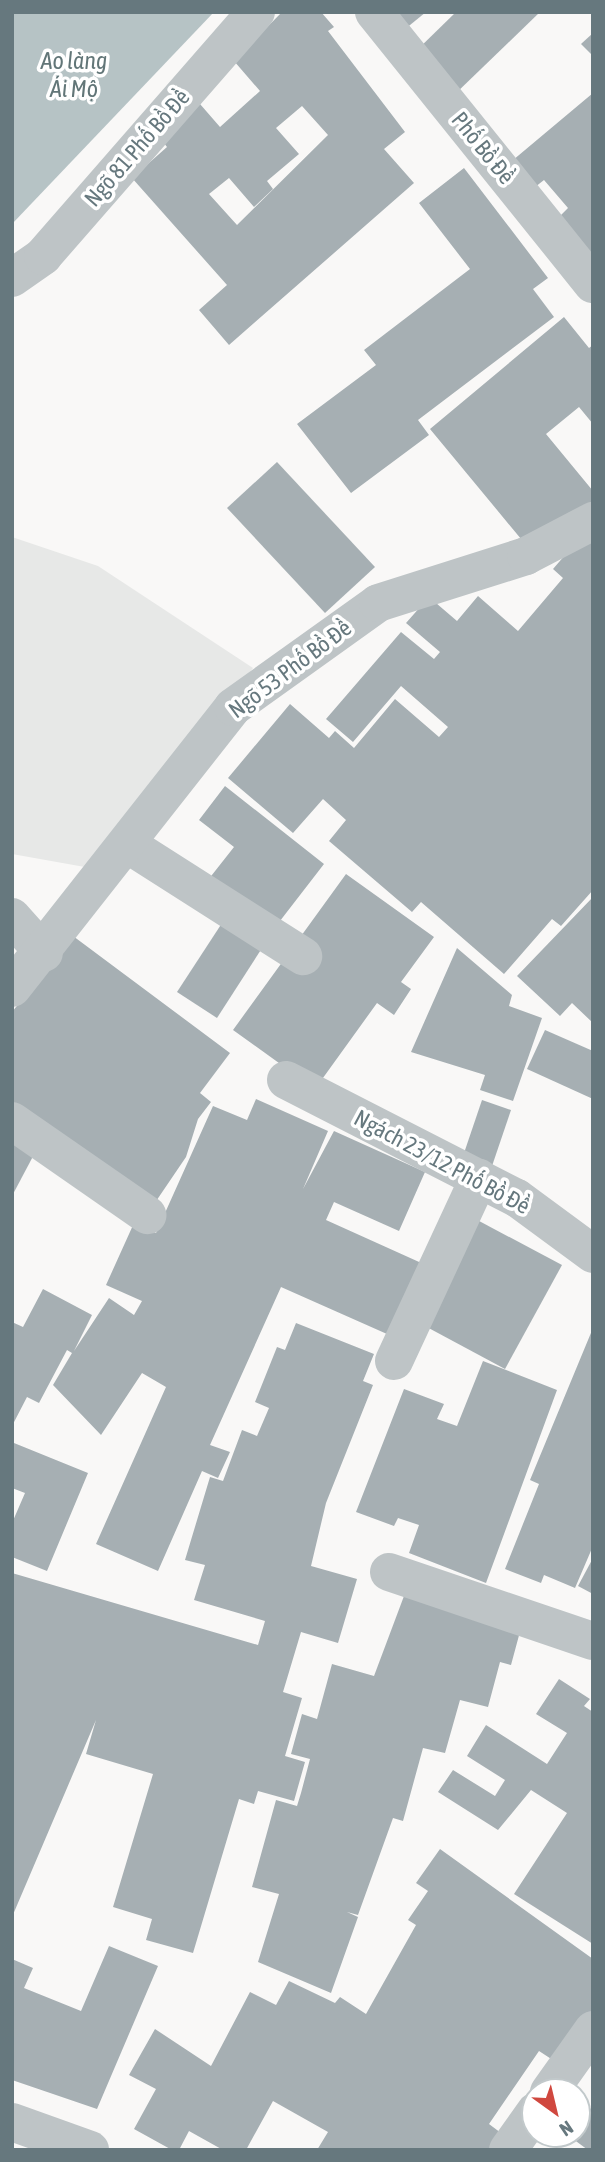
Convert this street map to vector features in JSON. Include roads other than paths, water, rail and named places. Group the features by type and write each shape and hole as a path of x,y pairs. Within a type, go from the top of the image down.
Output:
{"street":[{"name":"Ngõ 81 Phố Bồ Đề","path":"12,278 43,256 256,12"},
{"name":"Phố Bồ Đề","path":"374,12 593,284"},
{"name":"Ngõ 53 Phố Bồ Đề","path":"12,988 44,953 233,707 378,603 526,556 593,521"},
{"path":"127,844 303,956"},
{"path":"12,917 44,953"},
{"name":"Ngách 23/12 Phố Bồ Đề","path":"286,1080 517,1198 593,1254"},
{"path":"12,1121 148,1215"},
{"path":"394,1361 479,1178"},
{"path":"390,1572 593,1641"},
{"path":"559,2078 593,2030"},
{"path":"12,2122 90,2150"},
{"path":"508,2150 521,2132"}],"water":[{"name":"Ao làng Ái Mộ","path":"12,12 214,12 12,224"}]}
